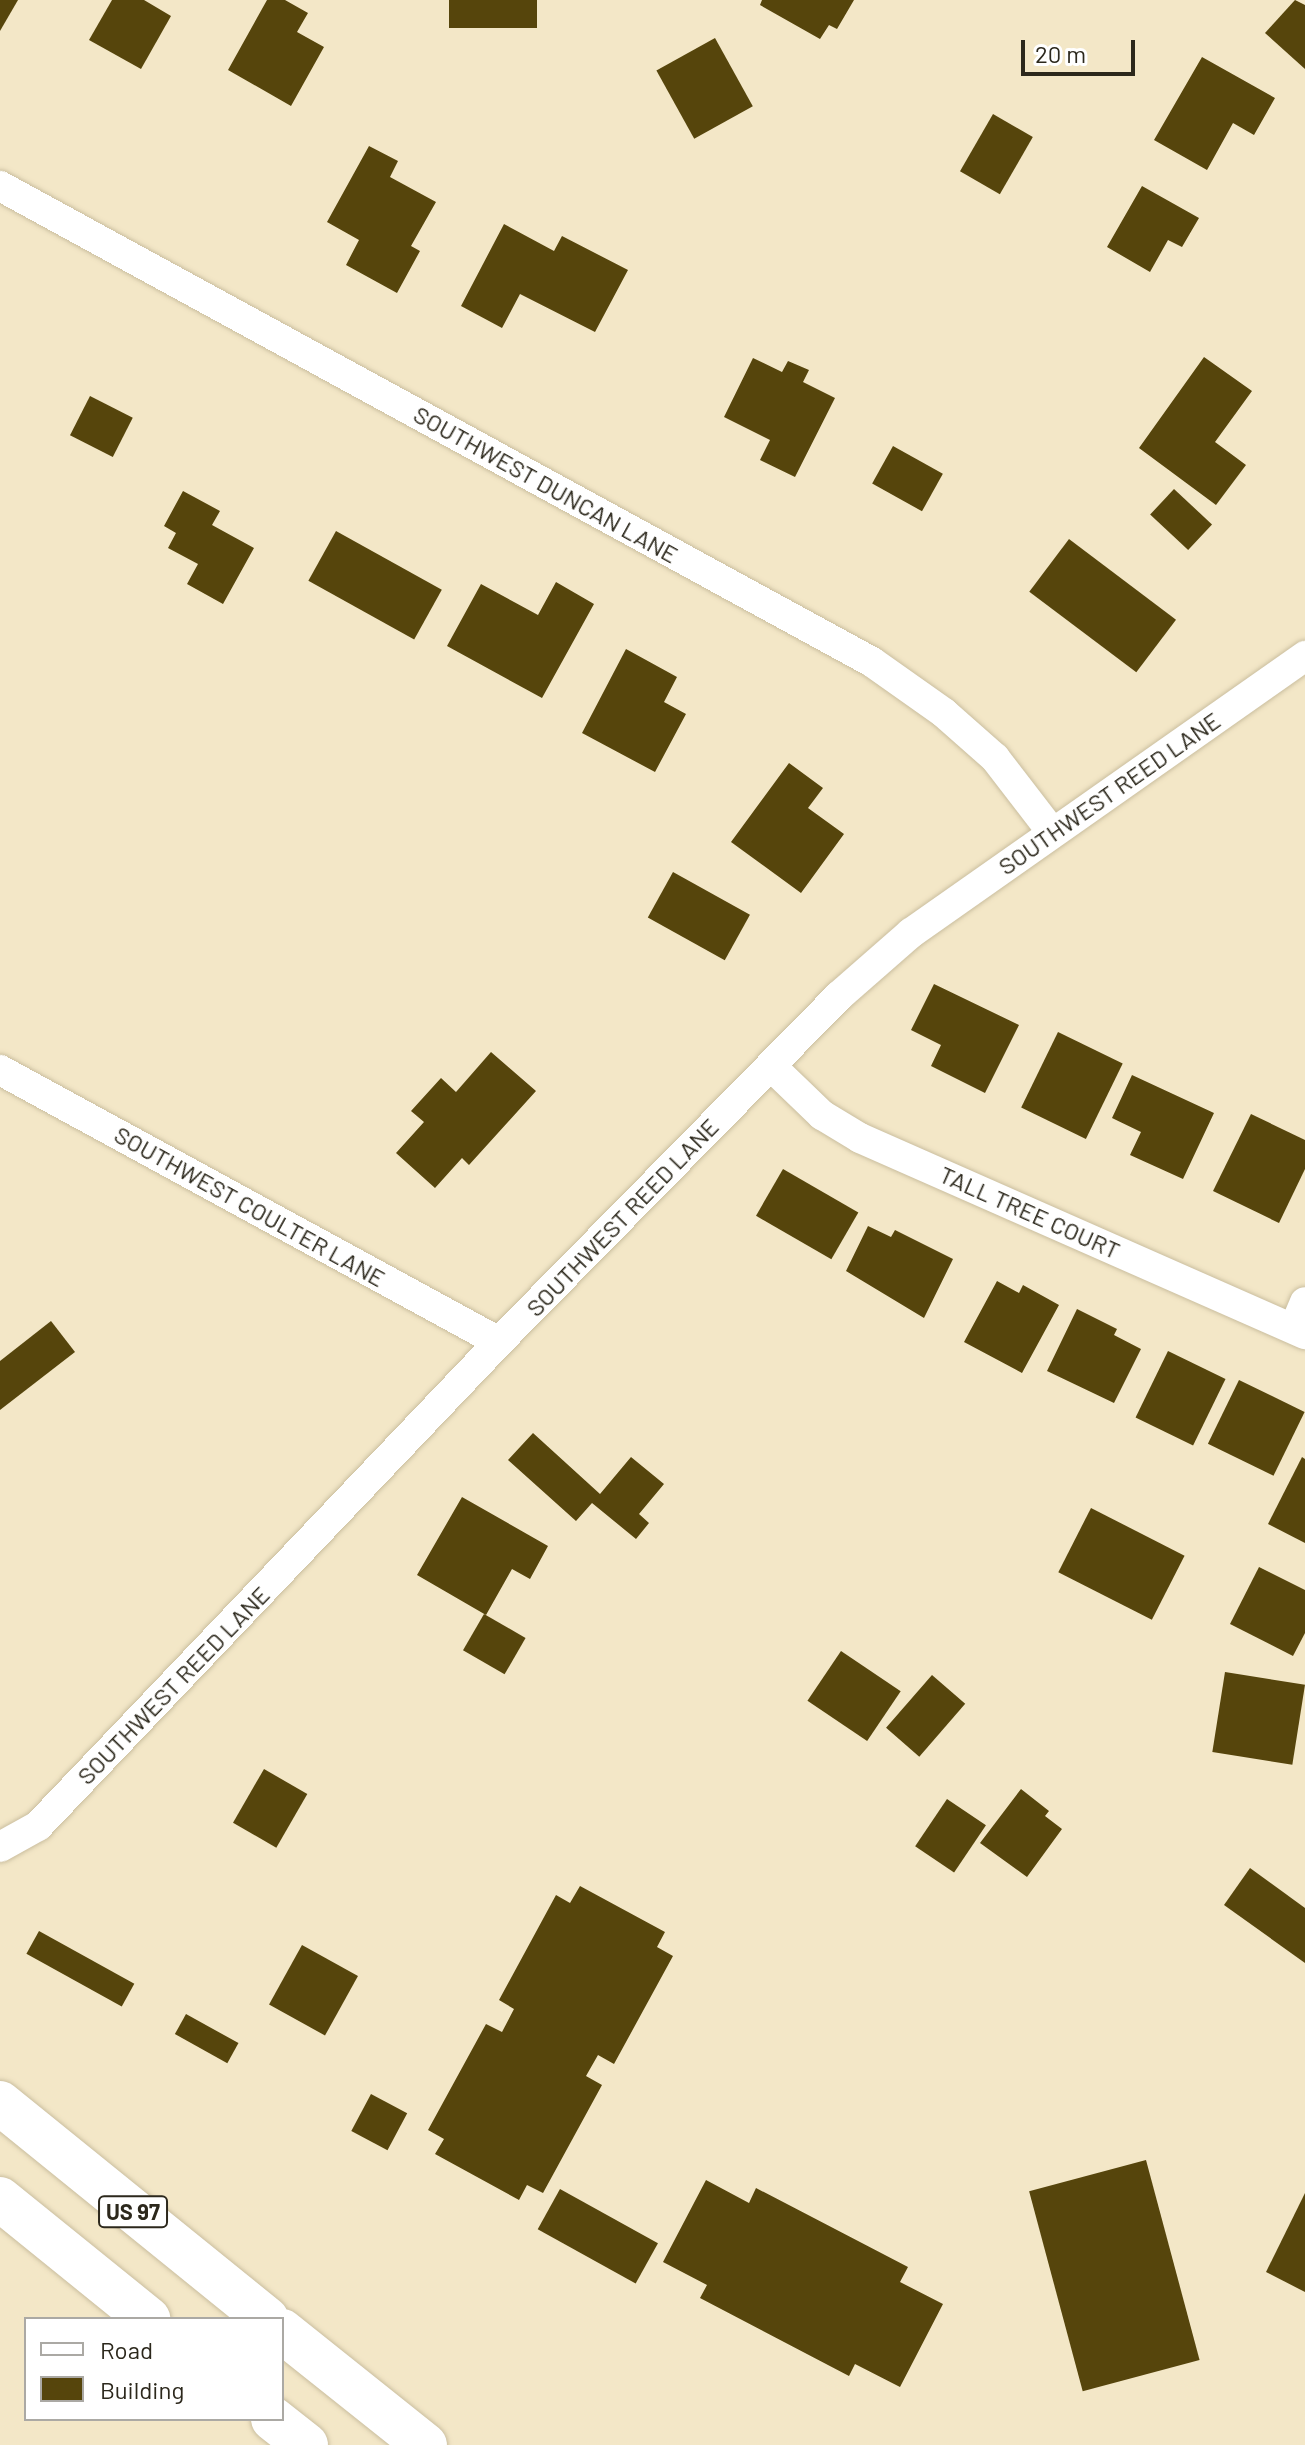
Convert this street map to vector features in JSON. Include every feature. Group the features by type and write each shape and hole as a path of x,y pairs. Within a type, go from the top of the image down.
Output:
{"highway":[{"name":"US 97","path":"0,2103 265,2317"},
{"path":"0,2199 146,2317"},
{"path":"284,2333 425,2445"},
{"path":"276,2421 306,2445"}],"street":[{"name":"SOUTHWEST DUNCAN LANE","path":"0,186 872,662 944,713 995,758 1052,832"},
{"name":"SOUTHWEST REED LANE","path":"0,1847 38,1826 499,1342 771,1066 911,933 1305,656"},
{"name":"TALL TREE COURT","path":"771,1066 822,1115 860,1138 1301,1321"},
{"name":"SOUTHWEST COULTER LANE","path":"0,1070 499,1342"}],"building":[{"path":"0,0 18,0 0,31"},
{"path":"112,0 144,0 171,16 141,69 89,40"},
{"path":"267,0 285,0 308,13 297,32 324,47 291,106 228,70"},
{"path":"449,0 537,0 537,28 449,28"},
{"path":"762,0 854,0 837,29 829,25 820,39 760,5"},
{"path":"1295,0 1305,5 1305,69 1265,33"},
{"path":"715,38 753,106 694,139 656,70"},
{"path":"1202,57 1275,98 1254,135 1233,123 1207,170 1154,140"},
{"path":"993,114 1033,137 1000,194 960,171"},
{"path":"369,146 398,161 390,177 436,202 411,246 420,251 397,293 346,265 359,240 327,222"},
{"path":"1142,186 1199,218 1182,247 1168,240 1150,272 1107,247"},
{"path":"504,224 554,251 562,236 628,270 595,332 520,294 502,328 461,306"},
{"path":"1204,357 1252,391 1215,442 1246,465 1216,505 1139,448"},
{"path":"753,358 782,372 788,361 809,370 803,382 835,398 795,477 760,460 770,440 724,417"},
{"path":"90,396 133,418 113,457 70,435"},
{"path":"893,446 943,474 922,511 872,484"},
{"path":"1174,489 1212,524 1188,550 1150,515"},
{"path":"183,491 220,511 212,525 254,548 223,604 187,584 198,564 168,548 176,533 164,526"},
{"path":"336,531 442,590 414,640 308,581"},
{"path":"1069,539 1176,620 1136,672 1029,592"},
{"path":"556,582 594,604 542,698 447,646 481,584 538,615"},
{"path":"626,649 677,677 664,702 686,714 655,772 582,733"},
{"path":"789,763 823,788 808,808 844,834 801,893 731,842"},
{"path":"673,872 750,915 725,960 648,917"},
{"path":"934,984 1019,1025 985,1093 931,1066 941,1045 911,1030"},
{"path":"1058,1032 1123,1064 1086,1139 1021,1107"},
{"path":"491,1052 536,1091 469,1165 462,1158 435,1188 396,1153 424,1122 411,1111 441,1078 456,1092"},
{"path":"1132,1075 1214,1113 1183,1179 1130,1155 1141,1132 1112,1118"},
{"path":"1251,1114 1305,1140 1305,1169 1279,1223 1213,1191"},
{"path":"783,1169 858,1212 831,1259 756,1216"},
{"path":"868,1226 891,1237 895,1230 953,1259 924,1318 846,1271"},
{"path":"997,1281 1019,1293 1023,1285 1059,1305 1022,1373 964,1342"},
{"path":"1077,1309 1117,1329 1114,1335 1141,1349 1114,1403 1047,1371"},
{"path":"51,1321 75,1352 0,1410 0,1361"},
{"path":"1168,1351 1226,1379 1193,1446 1136,1418"},
{"path":"1239,1380 1305,1412 1273,1476 1208,1444"},
{"path":"533,1433 600,1494 631,1457 664,1484 639,1514 649,1523 636,1539 592,1503 576,1521 508,1460"},
{"path":"1302,1457 1305,1459 1305,1543 1268,1524"},
{"path":"462,1497 548,1546 530,1579 512,1569 486,1615 417,1575"},
{"path":"1091,1508 1185,1556 1152,1620 1058,1572"},
{"path":"1259,1567 1305,1590 1305,1633 1293,1656 1230,1624"},
{"path":"484,1614 526,1638 505,1674 463,1650"},
{"path":"841,1651 901,1691 867,1741 807,1701"},
{"path":"1225,1672 1305,1685 1292,1765 1212,1752"},
{"path":"932,1675 965,1704 919,1757 886,1728"},
{"path":"264,1769 307,1794 276,1848 233,1823"},
{"path":"1021,1789 1049,1811 1045,1816 1062,1829 1027,1877 980,1843"},
{"path":"947,1799 986,1825 954,1873 915,1846"},
{"path":"1250,1868 1305,1908 1305,1963 1224,1905"},
{"path":"580,1886 665,1932 657,1947 673,1956 614,2064 598,2055 586,2076 602,2085 543,2193 527,2185 519,2200 435,2154 444,2139 428,2130 486,2024 502,2032 514,2009 499,2000 556,1895 570,1903"},
{"path":"39,1931 134,1984 122,2007 26,1954"},
{"path":"302,1945 358,1976 325,2036 269,2004"},
{"path":"186,2014 238,2043 227,2063 175,2034"},
{"path":"371,2094 407,2113 387,2150 351,2131"},
{"path":"1146,2160 1200,2360 1083,2391 1029,2191"},
{"path":"706,2180 749,2203 756,2188 908,2267 900,2282 943,2304 900,2387 855,2364 849,2376 700,2298 707,2285 663,2262"},
{"path":"560,2189 658,2243 636,2284 538,2229"},
{"path":"1305,2193 1305,2292 1266,2272"}]}
